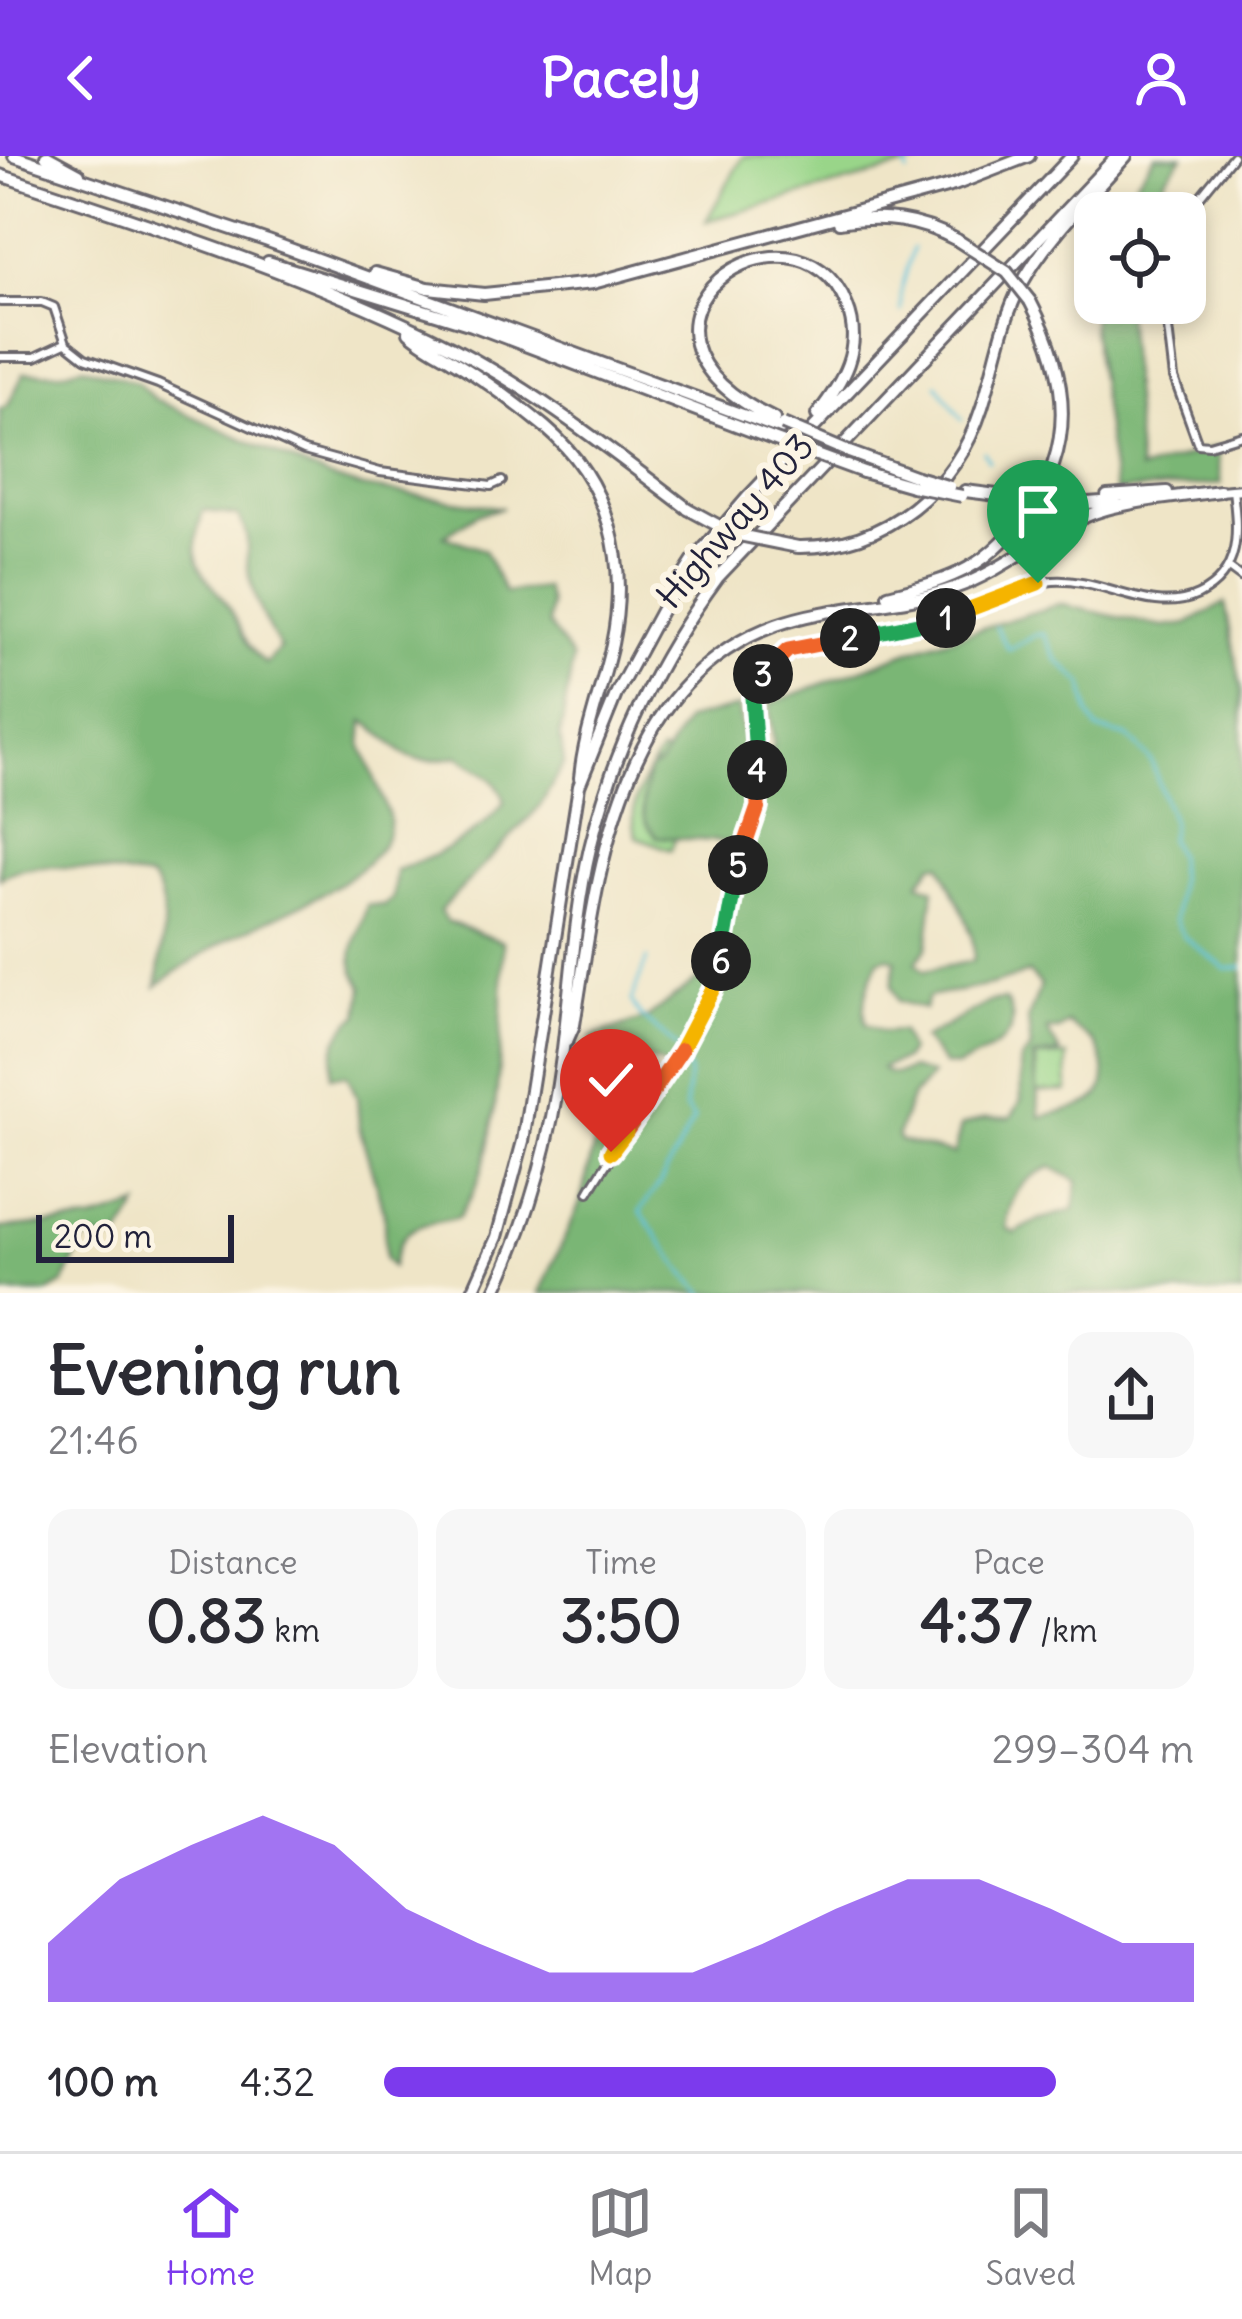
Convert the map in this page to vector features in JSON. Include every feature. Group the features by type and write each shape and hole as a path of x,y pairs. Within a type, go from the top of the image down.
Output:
{"highway":[{"path":"14,156 268,241 779,430 863,472 1015,501 1161,498"},
{"path":"46,156 87,180"},
{"path":"268,241 428,288 514,294 593,283 954,185 1029,156"},
{"name":"Highway 403","path":"472,1293 497,1237 524,1141 579,785 616,692 693,561 1072,156"},
{"name":"Highway 403","path":"494,1293 531,1207 563,1050 589,852 603,796 642,696 678,632 718,577 1117,156"},
{"path":"0,175 253,260 426,334 557,411 688,508 734,535 798,547 852,541 892,524 930,496 971,439 1020,287 1057,233 1126,156"},
{"path":"563,1050 574,1025 609,842 627,782 652,726 691,678 745,638 778,624 850,607 968,568 1008,537 1045,488 1059,451 1063,396 1053,350 1030,301 1006,272 930,226 901,219 798,227"},
{"path":"779,430 717,383 701,361 694,340 699,304 707,291 730,269 766,256 813,267 845,299 852,319 854,346 847,371 799,443"},
{"path":"253,260 280,263 472,325 873,460 914,481"},
{"path":"402,326 549,430 590,476 607,515 618,556 619,596 579,785"},
{"path":"850,607 923,597 956,587 1106,509 1231,490"},
{"path":"1060,501 1231,490"}],"street":[{"path":"1203,192 1233,156"},
{"path":"0,302 42,302 54,307 66,343 85,358 158,384 326,458 380,472 476,485 502,481"},
{"path":"1168,324 1174,378 1198,444 1242,435"},
{"path":"0,357 35,357 66,343"},
{"path":"589,1192 611,1152 670,1071 718,979 734,875 758,807 752,697 766,668 801,645 944,618 1057,580 1145,598 1181,600 1198,595 1230,569 1237,538 1231,490"},
{"path":"1230,569 1242,578"}],"green space":[{"path":"743,156 943,156 706,221"},
{"path":"1155,156 1183,156 1164,180 1168,192 1128,192"},
{"path":"1092,324 1127,324 1139,471 1217,447 1221,484 1115,491"},
{"path":"82,366 137,382 154,399 328,477 362,487 503,508 477,514 444,536 484,550 505,593 545,588 548,624 573,659 560,736 564,763 540,806 440,911 446,921 503,942 497,1092 480,1176 459,1217 407,1233 392,1267 385,1259 384,1213 359,1126 357,1097 347,1075 331,1076 337,1041 359,1015 363,987 353,965 353,948 367,905 385,905 393,898 396,870 470,835 505,802 487,775 458,756 413,759 364,721 362,746 389,816 386,838 372,857 326,892 227,940 157,986 163,915 151,879 50,867 13,872 0,879 0,408 7,407 24,373","holes":["203,510 238,516 247,538 254,593 280,648 266,664 250,647 197,560"]},
{"path":"1225,603 1242,692 1242,1293 540,1293 580,1203 597,1134 641,1111 672,1071 645,1059 623,1066 591,1108 592,1037 647,1018 713,968 729,915 732,873 746,843 657,837 644,814 649,770 660,764 686,720 738,707 746,753 764,756 774,747 769,704 915,649 1059,604 1163,627 1187,624","holes":["933,864 941,864 968,926 973,961 924,971 916,962 927,948 934,889 919,883","879,960 896,960 892,986 898,1001 924,1009 928,997 1029,973 1041,985 1028,1019 1031,1049 1020,1061 1021,1100 1011,1118 986,1118 961,1126 954,1154 900,1141 897,1136 911,1098 932,1075 911,1069 892,1074 881,1068 905,1059 909,1050 901,1031 884,1032 866,1024 867,992","1068,1023 1092,1041 1104,1065 1104,1083 1089,1103 1040,1117 1033,1057 1060,1053 1047,1030 1059,1030","1051,1167 1078,1181 1074,1210 1038,1220 1015,1233 1006,1228 1010,1207 1025,1183"]},
{"path":"661,752 670,758 679,827 671,850 637,837 634,825 638,792"},
{"path":"1005,1000 1012,1013 1008,1034 957,1067 944,1065 923,1039 991,1001"},
{"path":"1067,1056 1068,1091 1037,1092 1036,1057"},
{"path":"139,1206 120,1236 83,1242 64,1283 46,1293 0,1293 0,1228 91,1221"}],"waterway":[{"path":"904,156 908,173"},
{"path":"901,311 901,291 913,248"},
{"path":"937,384 962,420"},
{"path":"984,452 989,461"},
{"path":"996,627 1009,650 1044,634 1058,661 1083,684 1089,715 1098,730 1128,737 1151,760 1172,823 1169,840 1177,856 1175,920 1184,937 1226,969 1242,967"},
{"path":"647,959 631,1001 678,1049"},
{"path":"684,1059 689,1073 685,1108 694,1119 640,1211 704,1293"}],"route":[{"path":"611,1152 670,1071 718,979 734,875 758,807 752,697 766,668 801,645 944,618 1038,583"}]}
